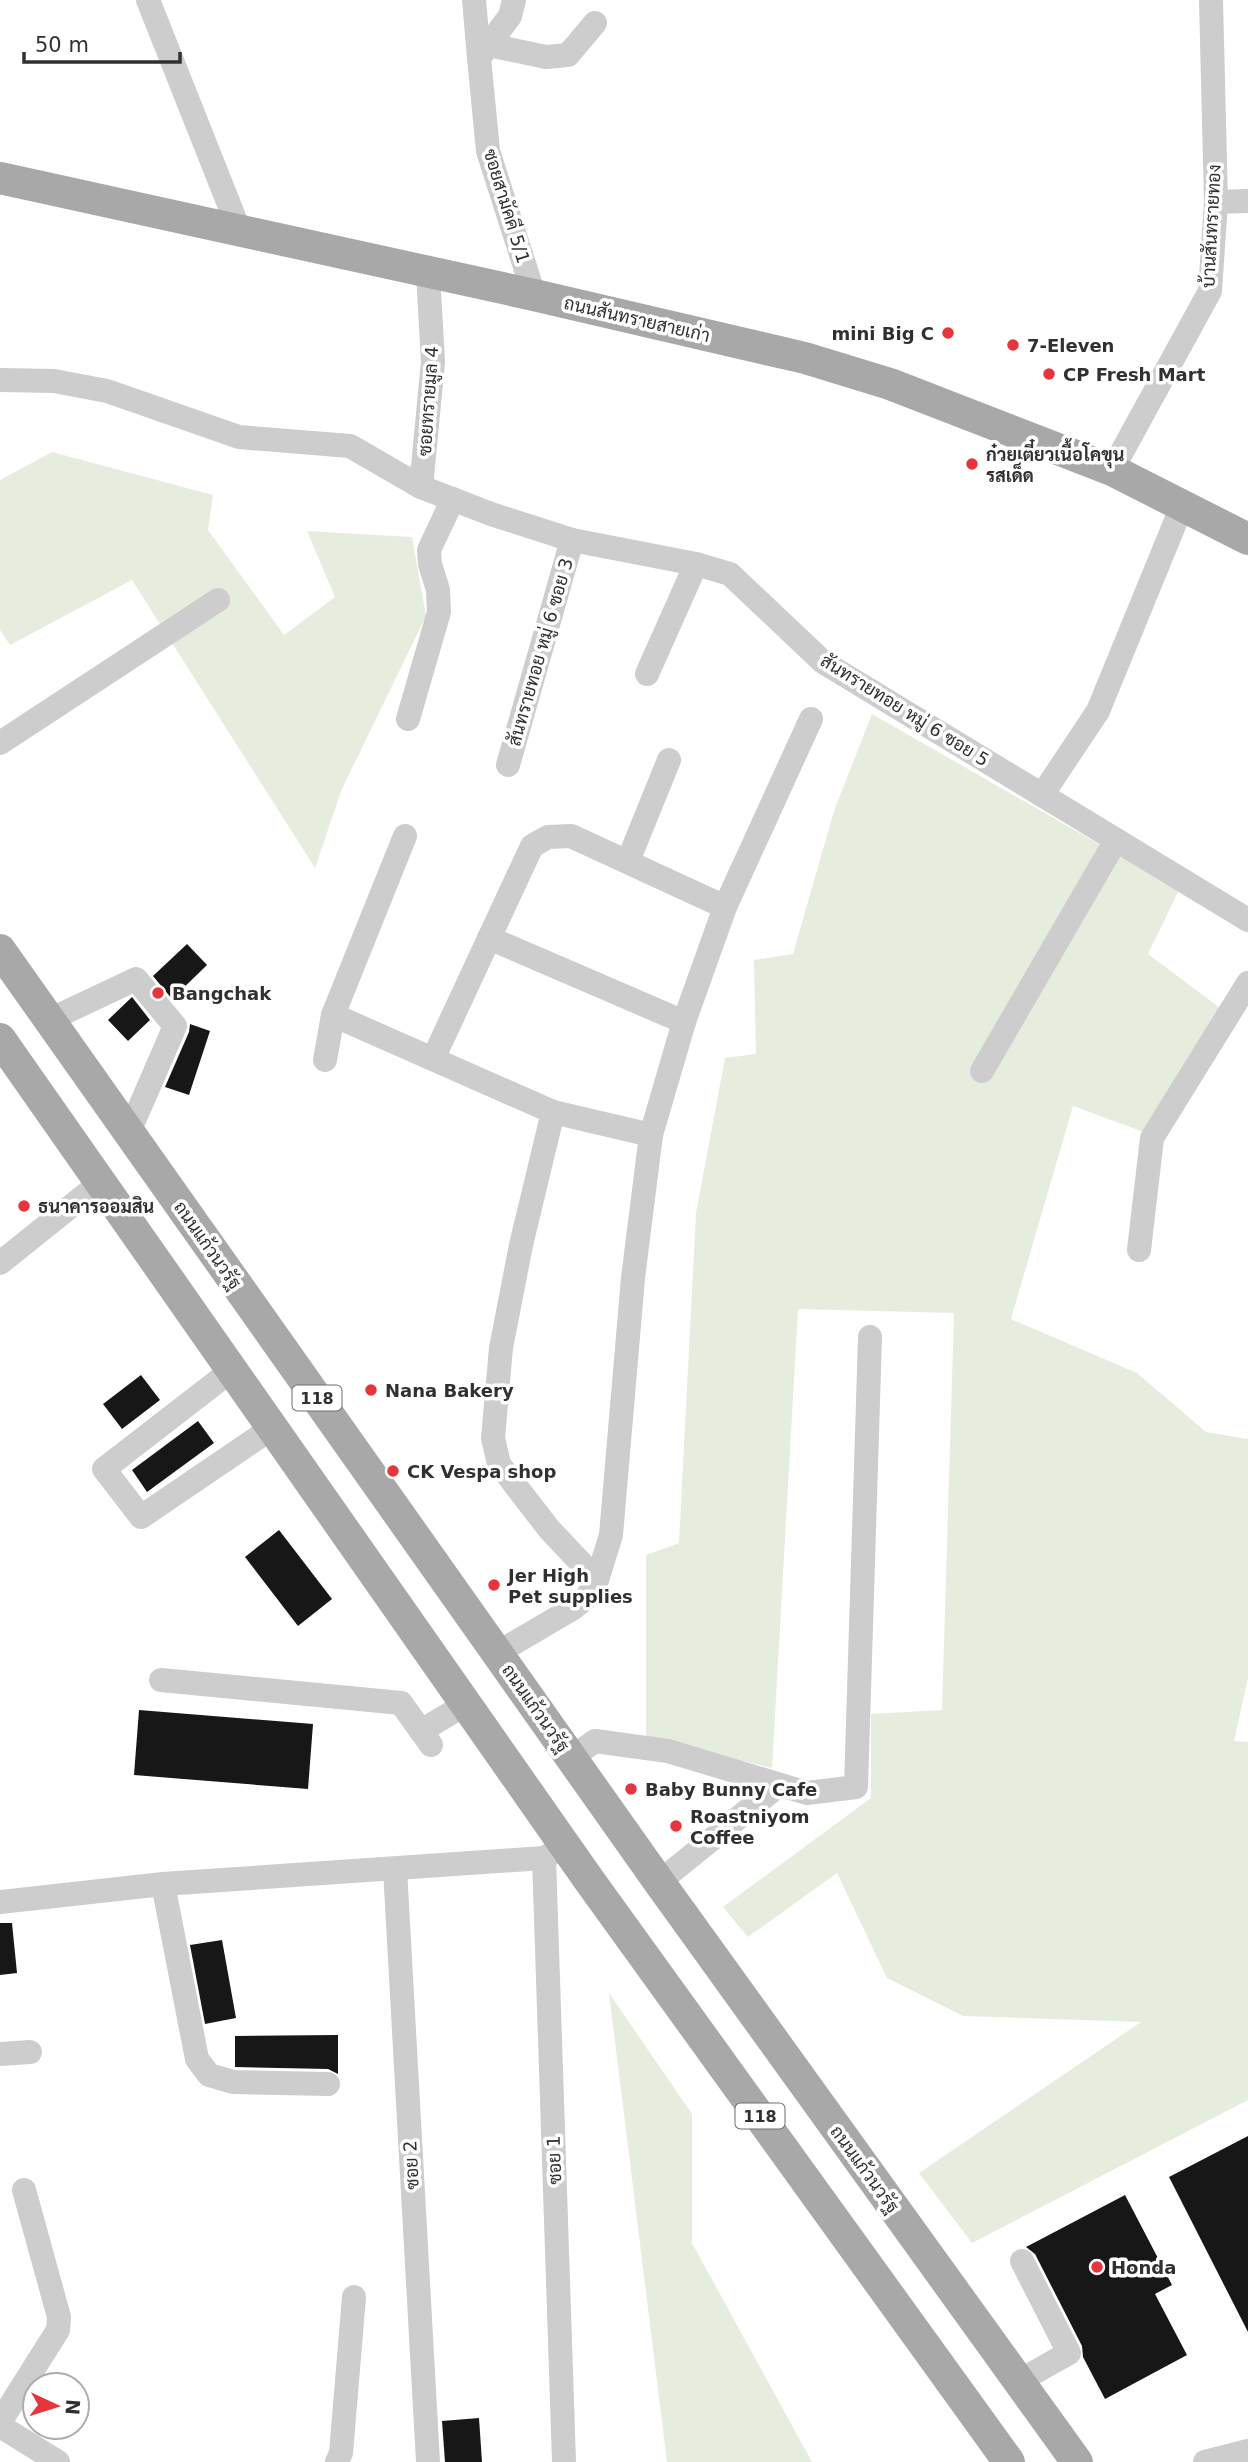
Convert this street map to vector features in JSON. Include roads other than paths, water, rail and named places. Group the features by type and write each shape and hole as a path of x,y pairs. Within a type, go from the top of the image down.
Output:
{"main road":[{"name":"ถนนสันทรายสายเก่า","path":"0,178 428,274 534,295 805,358 890,384 1112,470 1248,539"},
{"name":"ถนนแก้วนวรัฐ","path":"0,950 659,1882 1077,2462"},
{"name":"118","path":"0,1040 466,1704 554,1852 1009,2462"}],"street":[{"path":"148,0 240,232"},
{"name":"ซอยสามัคคี 5/1","path":"474,0 484,51 488,151 534,295"},
{"path":"484,51 510,16 514,0"},
{"name":"บ้านสันทรายทอง","path":"1112,470 1210,290 1216,202 1211,0"},
{"path":"484,51 546,57 568,55 595,23"},
{"path":"1216,202 1248,201"},
{"name":"ซอยทรายมูล 4","path":"421,487 433,362 428,274"},
{"name":"สันทรายทอย หมู่ 6 ซอย 5","path":"0,380 54,380 107,391 240,437 350,446 421,487 491,514 572,540 696,564 730,574 823,662 1248,920"},
{"path":"408,719 439,612 438,590 430,565 429,550 453,499"},
{"path":"1042,795 1098,710 1182,506"},
{"name":"สันทรายทอย หมู่ 6 ซอย 3","path":"508,765 572,540"},
{"path":"647,674 696,564"},
{"path":"4,734 218,600"},
{"path":"497,1653 572,1609 586,1598 597,1580 611,1535 633,1278 651,1135 684,1022 725,907 811,719"},
{"path":"628,861 669,760"},
{"path":"326,1060 333,1015 404,836"},
{"path":"433,1059 532,846 548,837 571,836 725,907"},
{"path":"982,1071 1116,840"},
{"path":"489,938 684,1022"},
{"path":"49,1020 136,979 175,1026 128,1132"},
{"path":"1139,1250 1152,1138 1248,983"},
{"path":"333,1015 553,1112 651,1135"},
{"path":"553,1112 521,1245 501,1348 493,1438 499,1464 549,1529 597,1580"},
{"path":"0,1263 100,1183"},
{"path":"571,1758 595,1741 668,1751 807,1793 856,1787 870,1337"},
{"path":"232,1370 104,1469 141,1517 272,1427"},
{"path":"160,1680 401,1703 426,1738 466,1704"},
{"path":"659,1882 779,1785"},
{"path":"0,1902 163,1884 395,1868 554,1852"},
{"name":"ซอย 1","path":"554,1852 564,2462"},
{"name":"ซอย 2","path":"395,1868 428,2462"},
{"path":"163,1884 197,2059 209,2074 233,2082 328,2084"},
{"path":"0,2054 30,2052"},
{"path":"24,2190 59,2317 58,2330 0,2424 58,2462"},
{"path":"1018,2381 1069,2353 1022,2261"},
{"path":"337,2462 341,2454 354,2297"},
{"path":"1205,2462 1248,2451"}],"place":[{"name":"mini Big C","path":"948,333"},
{"name":"7-Eleven","path":"1013,345"},
{"name":"CP Fresh Mart","path":"1049,374"},
{"name":"ก๋วยเตี๋ยวเนื้อโคขุน รสเด็ด","path":"972,464"},
{"name":"Bangchak","path":"158,993"},
{"name":"ธนาคารออมสิน","path":"24,1206"},
{"name":"Nana Bakery","path":"371,1390"},
{"name":"CK Vespa shop","path":"393,1471"},
{"name":"Jer High Pet supplies","path":"494,1585"},
{"name":"Baby Bunny Cafe","path":"631,1789"},
{"name":"Roastniyom Coffee","path":"676,1826"},
{"name":"Honda","path":"1097,2267"}]}
